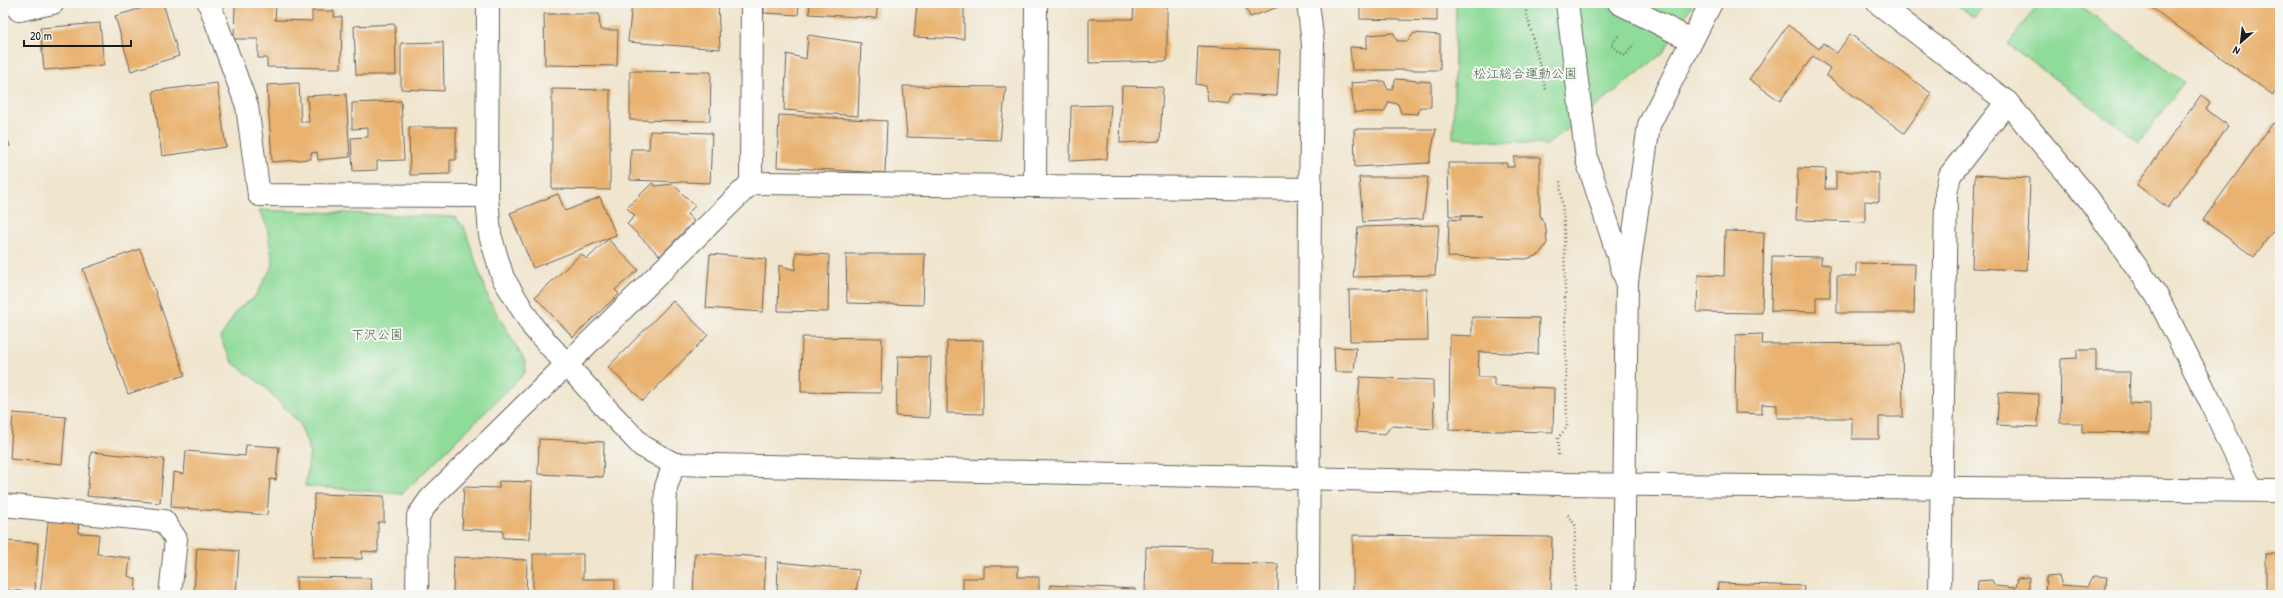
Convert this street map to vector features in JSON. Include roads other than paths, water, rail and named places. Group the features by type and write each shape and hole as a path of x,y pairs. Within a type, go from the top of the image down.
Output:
{"street":[{"path":"19,10 53,3"},
{"path":"210,3 247,106 259,195 487,196"},
{"path":"488,3 487,196 490,235 503,278 533,327 565,364 642,446 674,464 1310,480 1626,485 2280,491"},
{"path":"751,183 752,3"},
{"path":"1035,186 1036,3"},
{"path":"1308,3 1313,44 1310,189 1310,480 1308,595"},
{"path":"1567,3 1587,160 1627,282"},
{"path":"1619,3 1691,40"},
{"path":"1623,595 1626,485 1627,282 1649,124 1711,3"},
{"path":"1878,3 2007,102 2088,198 2157,296 2211,402 2252,490"},
{"path":"1940,595 1940,488 1946,193 1950,175 2007,102"},
{"path":"417,595 418,516 430,499 565,364 751,183 1310,189"},
{"path":"663,595 666,487 674,464"},
{"path":"3,505 164,521 176,539 170,595"}],"park label":[{"name":"松江総合運動公園","path":"1525,73"},
{"name":"下沢公園","path":"377,334"}]}
